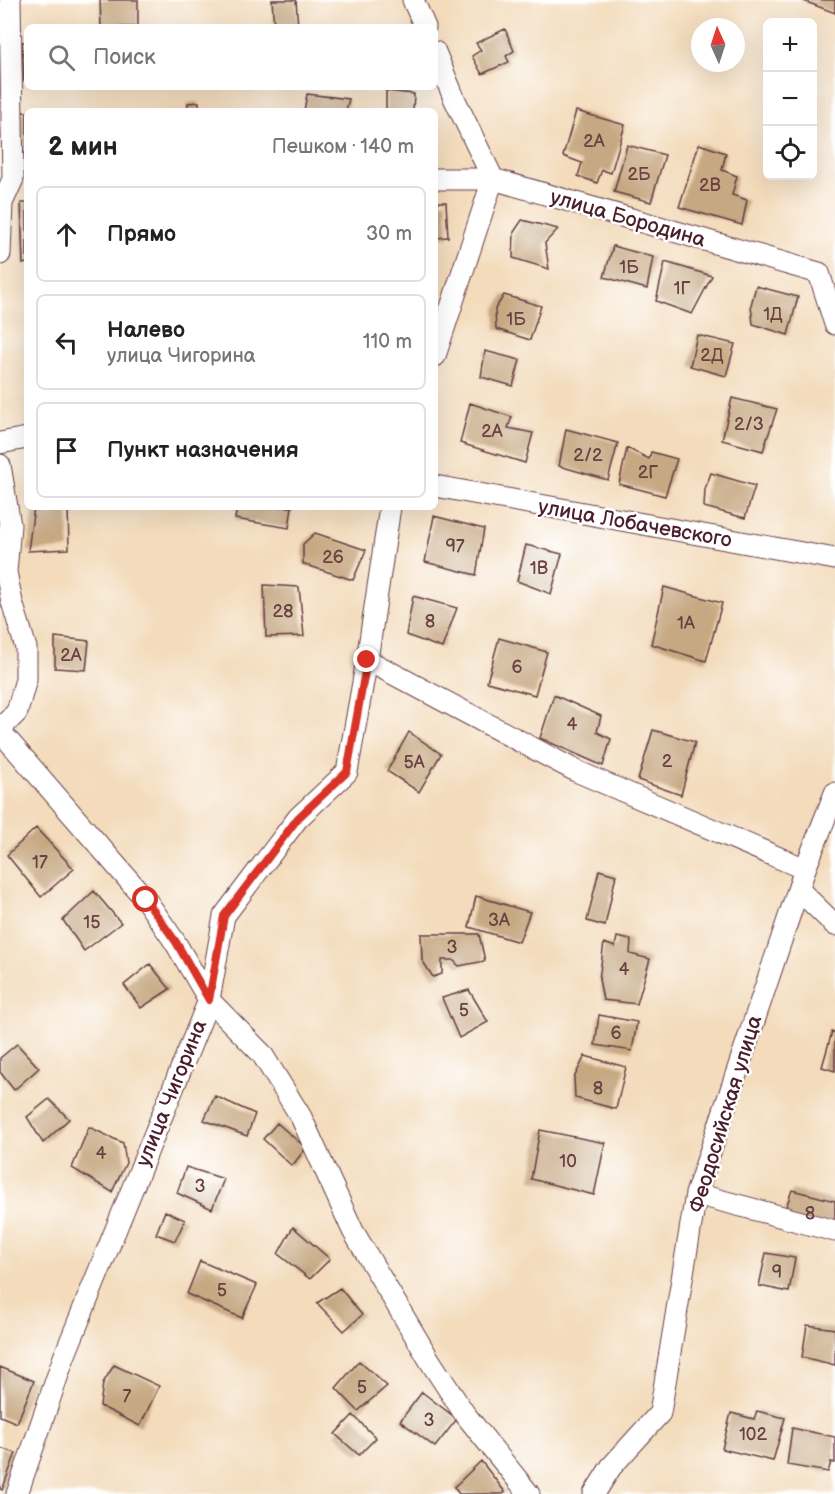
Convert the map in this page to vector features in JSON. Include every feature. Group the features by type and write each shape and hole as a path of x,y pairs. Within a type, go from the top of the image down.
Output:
{"street":[{"path":"0,254 2,203 14,179 10,0"},
{"path":"413,0 424,24"},
{"path":"438,59 493,179 438,347"},
{"name":"улица Бородина","path":"438,179 493,179 819,273 835,324"},
{"path":"0,443 24,439"},
{"path":"0,465 10,525 6,572 12,602 26,648 26,679 17,712 0,730 146,900 176,942 209,1000 262,1054 301,1117 353,1231 430,1361 464,1413 529,1494"},
{"name":"улица Лобачевского","path":"438,487 835,559"},
{"name":"улица Чигорина","path":"16,1494 64,1357 209,1000 224,916 298,818 347,772 390,510"},
{"path":"367,660 576,771 805,869"},
{"name":"Феодосийская улица","path":"594,1494 611,1467 660,1413 696,1194 805,869 835,793"},
{"path":"799,890 835,924"},
{"path":"696,1194 835,1231"}],"building":[{"path":"100,0 138,0 138,24 101,24"},
{"path":"272,0 296,0 298,24 274,24"},
{"path":"801,0 835,0 835,13"},
{"path":"505,29 514,51 506,56 509,62 482,74 472,56 481,50 476,43"},
{"path":"22,42 24,42 24,81"},
{"path":"386,91 414,94 413,108 386,108"},
{"path":"307,94 349,99 347,108 305,108"},
{"path":"199,102 199,108 187,108 188,103"},
{"path":"576,111 625,125 611,173 602,170 597,183 578,176 582,163 563,156"},
{"path":"20,112 24,112 23,153"},
{"path":"699,144 726,153 722,170 737,176 732,195 747,200 742,225 679,207"},
{"path":"627,145 665,155 651,202 614,192"},
{"path":"438,202 446,202 448,237 438,238"},
{"path":"21,203 24,203 23,264"},
{"path":"522,220 558,229 545,243 549,269 513,258 514,232"},
{"path":"613,246 653,257 647,289 604,277"},
{"path":"665,262 712,276 692,314 656,301"},
{"path":"756,286 798,297 788,335 753,324 751,305"},
{"path":"504,295 541,306 530,340 496,329 495,309"},
{"path":"697,335 735,344 726,376 690,366"},
{"path":"485,351 520,360 513,386 481,377"},
{"path":"732,398 777,409 763,451 722,440"},
{"path":"470,403 512,417 508,428 533,433 525,463 460,443"},
{"path":"566,429 618,443 608,480 559,466"},
{"path":"627,448 649,459 651,452 677,459 665,496 619,484"},
{"path":"711,473 755,486 745,518 704,507 705,489"},
{"path":"34,510 68,510 69,549 28,551"},
{"path":"236,510 292,510 289,528 235,519"},
{"path":"434,516 484,529 476,575 425,562"},
{"path":"315,533 366,550 353,580 303,564 303,544"},
{"path":"526,545 562,554 551,594 517,581"},
{"path":"264,585 299,587 304,636 266,637"},
{"path":"664,587 722,603 706,661 651,644"},
{"path":"413,596 457,608 442,648 406,635"},
{"path":"55,637 89,641 86,670 55,668"},
{"path":"499,638 547,652 535,695 487,682"},
{"path":"554,695 601,716 597,732 611,739 603,766 540,738"},
{"path":"653,730 695,742 681,795 638,780"},
{"path":"409,732 441,754 419,792 387,771"},
{"path":"36,828 74,869 41,897 7,855"},
{"path":"599,870 616,875 605,926 587,921"},
{"path":"94,891 121,923 84,951 63,920"},
{"path":"476,896 530,912 519,942 469,927"},
{"path":"421,934 479,934 485,961 459,966 453,960 442,960 442,974 433,977 422,960"},
{"path":"617,937 631,940 630,954 650,959 637,1004 603,1000 599,979 604,943 615,947"},
{"path":"150,964 170,989 141,1008 124,985"},
{"path":"469,990 488,1022 459,1038 442,998"},
{"path":"599,1015 637,1022 632,1051 595,1045"},
{"path":"832,1032 835,1033 835,1071 822,1067"},
{"path":"17,1044 39,1068 14,1090 0,1072 0,1058"},
{"path":"585,1056 626,1067 616,1109 575,1098 574,1078"},
{"path":"215,1096 255,1114 247,1136 204,1120"},
{"path":"49,1099 69,1119 43,1143 27,1117"},
{"path":"277,1123 306,1148 292,1166 263,1139"},
{"path":"89,1127 123,1143 126,1163 112,1192 72,1168"},
{"path":"540,1130 605,1143 594,1195 531,1179"},
{"path":"186,1167 224,1179 212,1209 177,1193"},
{"path":"792,1190 835,1201 835,1240 780,1225"},
{"path":"165,1211 185,1220 175,1241 156,1234"},
{"path":"293,1227 330,1259 310,1279 278,1254"},
{"path":"766,1253 795,1258 789,1292 759,1286"},
{"path":"200,1261 257,1285 242,1318 187,1294"},
{"path":"340,1288 362,1315 344,1331 317,1303"},
{"path":"807,1325 835,1329 835,1365 802,1357"},
{"path":"359,1361 387,1386 358,1411 336,1388"},
{"path":"114,1365 159,1386 140,1426 100,1406 103,1383"},
{"path":"0,1367 34,1381 17,1423 0,1416"},
{"path":"422,1392 457,1419 435,1447 400,1421"},
{"path":"757,1411 785,1418 773,1461 722,1449 731,1413 754,1419"},
{"path":"353,1415 376,1438 359,1455 335,1434"},
{"path":"792,1428 835,1437 835,1463 831,1462 828,1472 787,1465"},
{"path":"0,1448 16,1453 2,1490 0,1489"},
{"path":"481,1461 505,1492 503,1494 459,1494 454,1487"}],"route":[{"path":"146,900 176,942 209,1000 224,916 298,818 347,772 367,660"}]}
